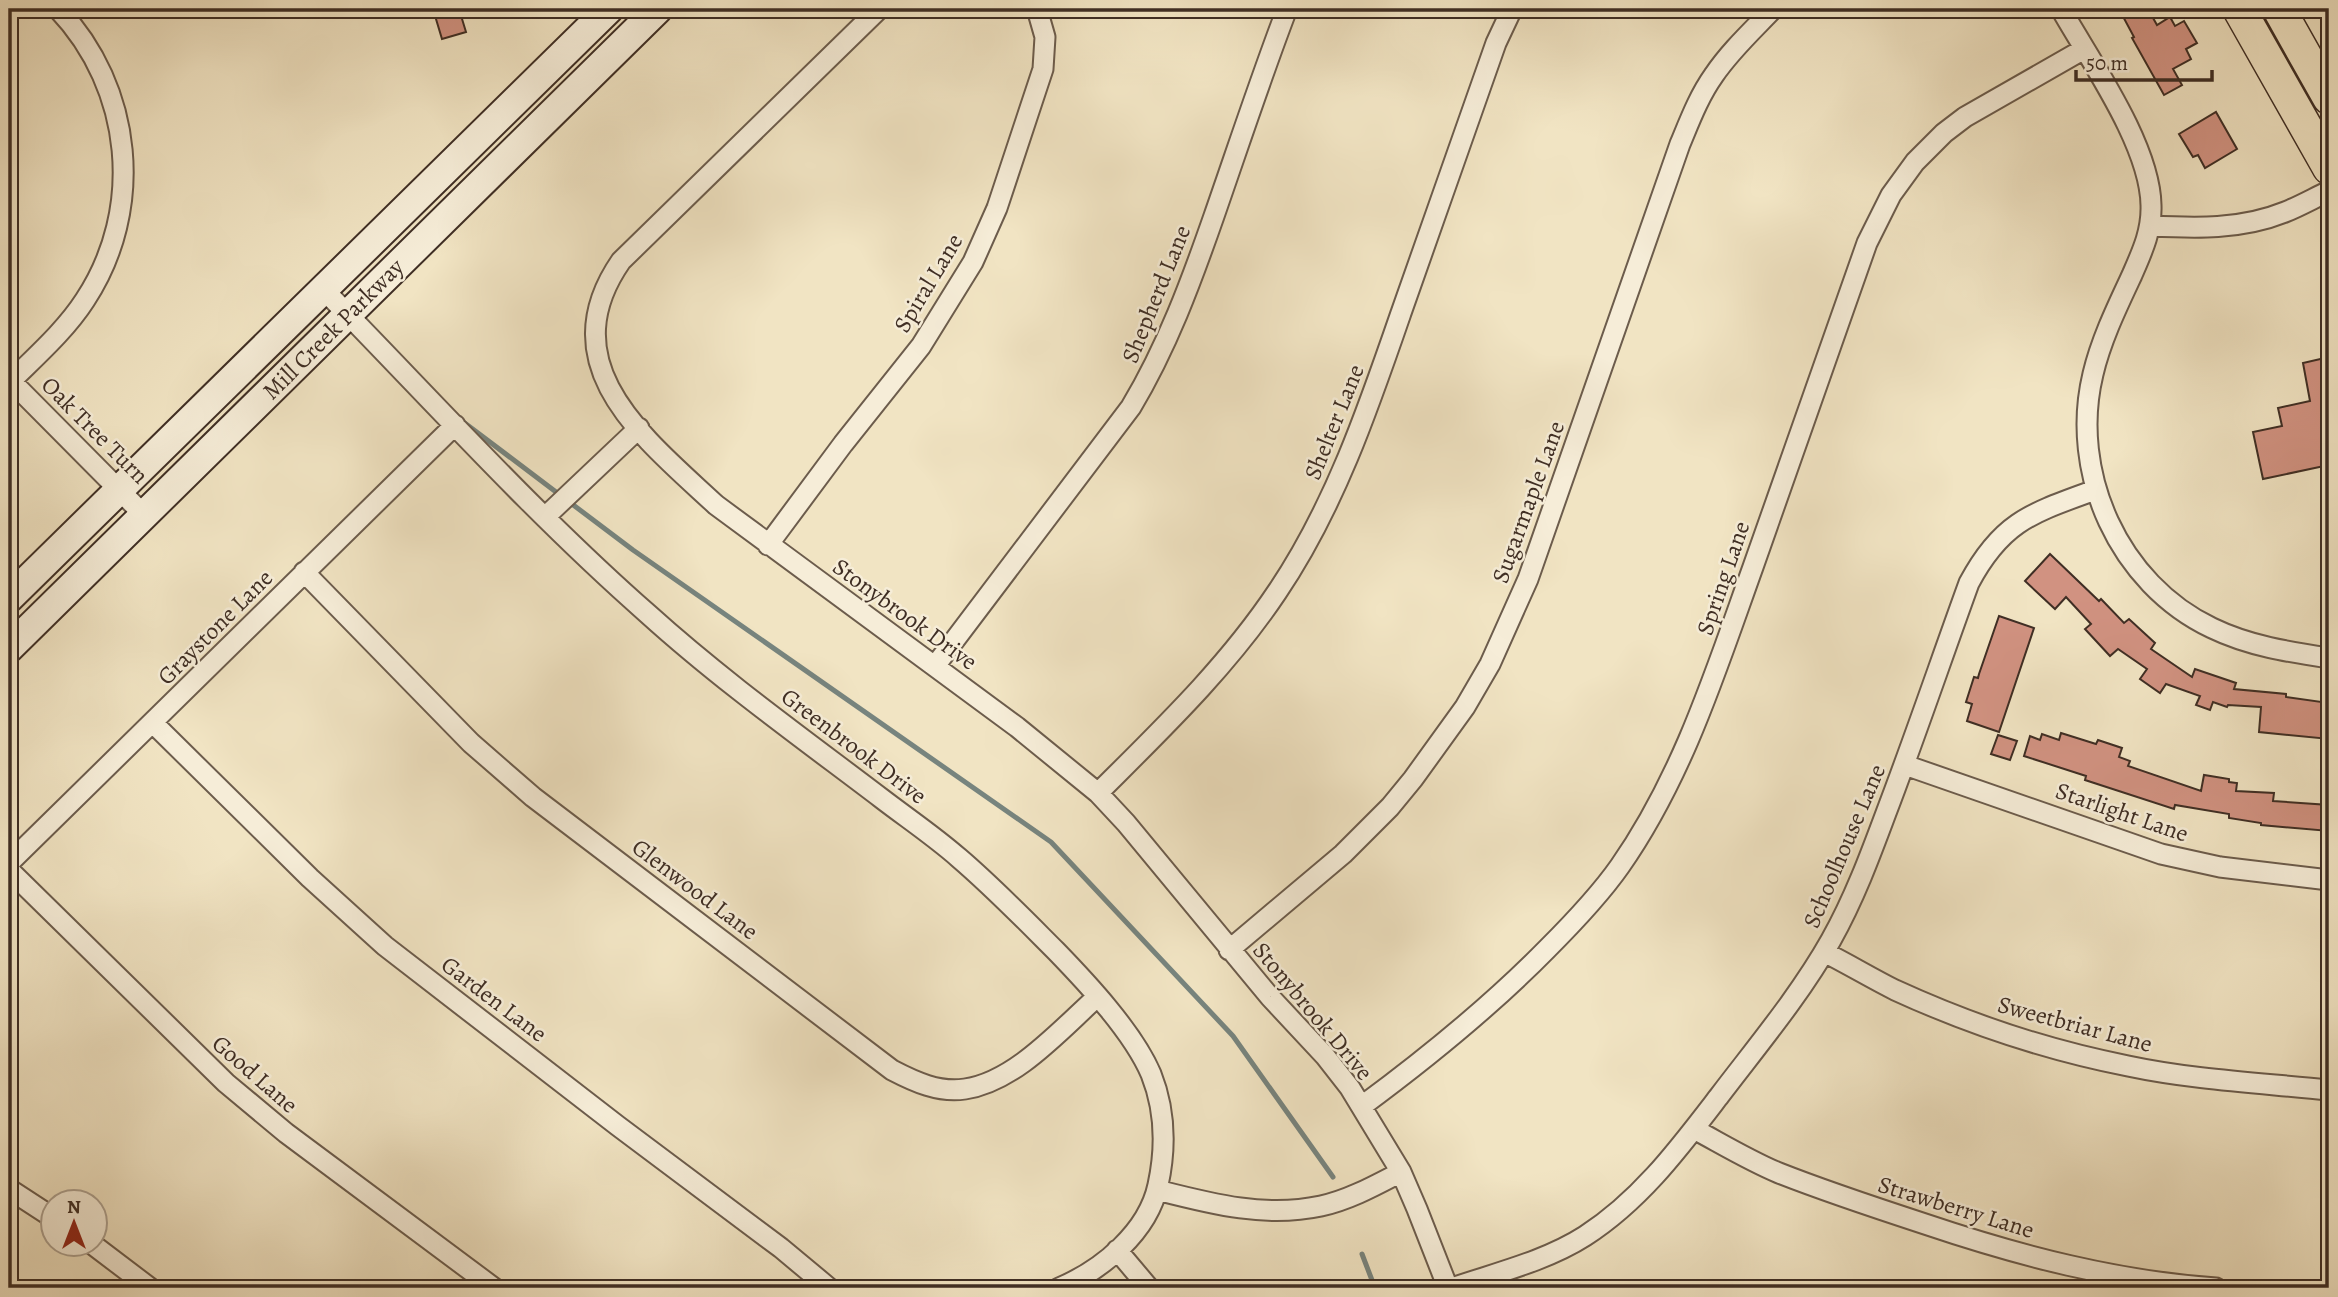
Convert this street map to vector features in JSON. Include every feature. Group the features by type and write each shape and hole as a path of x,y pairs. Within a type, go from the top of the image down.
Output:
{"main road":[{"name":"Mill Creek Parkway","path":"9,598 609,9"},
{"name":"Mill Creek Parkway","path":"9,648 658,9"},
{"path":"2239,9 2329,168"},
{"path":"2279,9 2329,98"}],"street":[{"path":"10,382 67,324 84,302 109,254 122,202 123,148 111,96 84,41 58,9"},
{"name":"Stonybrook Drive","path":"880,9 621,261 608,280 594,323 595,346 609,389 639,428 716,505 1017,727 1098,793 1229,950 1325,1056 1362,1106 1401,1172 1450,1288"},
{"name":"Spiral Lane","path":"768,545 921,346 973,262 997,208 1043,69 1045,37 1037,9"},
{"name":"Shepherd Lane","path":"935,666 1131,408 1151,375 1192,278 1287,9"},
{"name":"Shelter Lane","path":"1098,793 1156,735 1249,632 1290,572 1326,509 1385,359 1496,43 1511,9"},
{"name":"Sugarmaple Lane","path":"1229,950 1343,854 1390,807 1465,707 1490,664 1528,579 1679,144 1694,108 1730,54 1773,9"},
{"path":"2061,9 2143,157 2150,187 2150,226 2141,256 2100,350 2092,375 2087,439 2095,490 2131,560 2162,596 2182,611 2236,639 2277,651 2329,658"},
{"name":"Spring Lane","path":"1362,1106 1471,1021 1525,972 1567,929 1620,866 1670,783 1703,705 1867,243 1891,195 1915,162 1955,125 2084,49"},
{"path":"2150,226 2194,228 2250,222 2283,213 2329,191"},
{"name":"Greenbrook Drive","path":"323,289 579,552 650,616 724,677 956,855 1000,894 1097,997 1144,1060 1158,1097 1163,1125 1163,1152 1157,1190 1148,1213 1117,1250 1092,1271 1059,1288"},
{"name":"Oak Tree Turn","path":"10,382 144,514"},
{"name":"Graystone Lane","path":"9,863 455,425"},
{"path":"545,517 639,428"},
{"name":"Schoolhouse Lane","path":"1450,1288 1548,1255 1583,1237 1641,1192 1694,1129 1824,952 1858,888 1905,765 1964,595 1980,561 1996,541 2036,511 2095,490"},
{"name":"Glenwood Lane","path":"304,572 471,743 533,797 892,1070 931,1087 965,1089 984,1084 1004,1076 1042,1047 1097,997"},
{"name":"Garden Lane","path":"153,723 310,878 385,946 781,1248 829,1288"},
{"name":"Starlight Lane","path":"1905,765 2161,853 2220,867 2329,880"},
{"name":"Good Lane","path":"9,870 226,1083 286,1133 494,1288"},
{"name":"Sweetbriar Lane","path":"1824,952 1892,988 1948,1013 2044,1046 2184,1076 2329,1090"},
{"name":"Strawberry Lane","path":"1694,1129 1777,1172 1851,1200 1980,1242 2075,1267 2134,1279 2216,1288"},
{"path":"1157,1190 1239,1209 1283,1211 1323,1206 1401,1172"},
{"path":"9,1189 38,1208"},
{"path":"1117,1250 1149,1288"},
{"path":"108,1256 150,1288"}],"building":[{"path":"433,9 459,9 466,32 442,39"},
{"path":"2119,9 2148,9 2157,25 2170,17 2175,26 2184,21 2197,43 2186,49 2191,59 2173,69 2182,85 2164,95"},
{"path":"2216,112 2237,149 2205,168 2198,155 2193,157 2179,134"},
{"path":"2329,357 2329,465 2263,479 2253,432 2282,426 2278,408 2310,401 2303,363"},
{"path":"2050,554 2124,623 2129,619 2155,643 2151,649 2192,677 2195,669 2236,683 2234,689 2286,694 2286,697 2329,703 2329,739 2259,732 2261,707 2227,707 2213,702 2210,710 2196,705 2200,696 2166,684 2160,693 2140,679 2147,669 2118,649 2110,656 2085,629 2091,624 2066,597 2055,609 2025,581"},
{"path":"1999,616 2034,628 1999,732 1967,721 1972,704 1966,702 1974,677 1978,678"},
{"path":"2061,733 2096,744 2098,740 2122,748 2119,757 2130,761 2128,766 2201,791 2204,775 2237,783 2236,791 2274,793 2273,801 2329,805 2329,831 2261,825 2229,818 2229,814 2175,805 2174,809 2085,780 2086,776 2024,756 2030,736 2040,740 2042,734 2059,740"},
{"path":"1998,735 2017,741 2010,760 1991,754"}],"waterway":[{"path":"462,421 560,495"},
{"path":"568,501 633,550 1051,842 1233,1036 1333,1177"},
{"path":"1362,1254 1375,1288"}]}
